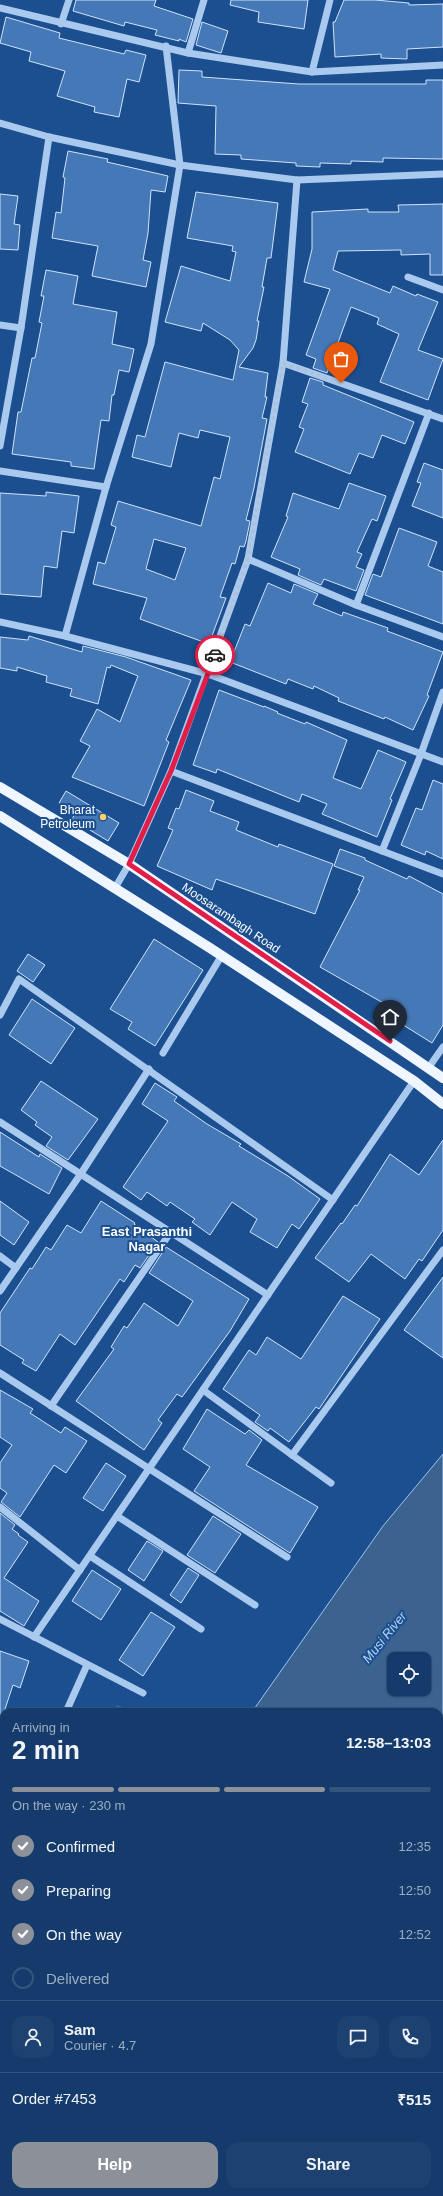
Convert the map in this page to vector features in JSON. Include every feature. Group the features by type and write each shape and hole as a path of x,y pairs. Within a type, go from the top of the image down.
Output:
{"main road":[{"name":"Moosarambagh Road","path":"0,787 129,864 429,1067 443,1078"},
{"path":"0,816 222,955 414,1081 443,1104"}],"street":[{"path":"61,24 69,0"},
{"path":"188,53 204,0"},
{"path":"312,72 330,0"},
{"path":"0,8 61,24 166,46 188,53 312,72 443,65"},
{"path":"65,636 106,487 151,344 180,165 166,46"},
{"path":"0,123 49,137 180,165 297,180 443,174"},
{"path":"0,446 21,328 49,137"},
{"path":"115,888 129,864 171,771 208,674 248,558 283,363 297,180"},
{"path":"408,277 443,290"},
{"path":"0,326 21,328"},
{"path":"283,363 443,419"},
{"path":"356,605 429,413"},
{"path":"0,471 106,487"},
{"path":"248,558 356,605 443,637"},
{"path":"0,622 65,636 208,674 443,762"},
{"path":"382,851 421,754 443,692"},
{"path":"171,771 443,874"},
{"path":"163,1053 222,955"},
{"path":"0,1015 19,979 149,1069 333,1200"},
{"path":"429,1067 443,1047"},
{"path":"0,1291 80,1175 149,1069"},
{"path":"34,1637 414,1081"},
{"path":"0,1122 268,1295"},
{"path":"51,1406 170,1233"},
{"path":"292,1455 443,1250"},
{"path":"0,1256 16,1268"},
{"path":"0,1373 287,1558"},
{"path":"203,1390 331,1483"},
{"path":"0,1507 80,1570"},
{"path":"117,1516 255,1605"},
{"path":"90,1556 201,1629"},
{"path":"0,1619 143,1693"},
{"path":"68,1708 87,1665"}],"green space":[{"path":"117,1705 125,1708 115,1708"}],"water":[{"name":"Musi River","path":"443,1454 443,1708 255,1708 383,1526"}],"building":[{"path":"76,0 156,0 154,6 193,19 186,42 179,39 179,41 155,35 157,30 125,22 124,26 73,11"},
{"path":"231,0 308,0 304,29 258,22 259,12 230,5"},
{"path":"344,0 375,0 409,3 409,5 443,4 443,47 407,49 407,59 381,58 381,54 335,57 333,22 335,22"},
{"path":"6,17 60,33 59,38 124,54 126,50 146,55 139,82 127,79 119,117 94,112 95,107 57,96 65,71 29,61 31,52 0,43"},
{"path":"202,22 228,31 221,53 196,45"},
{"path":"179,70 202,71 202,77 299,84 426,84 426,80 443,80 443,159 383,158 383,162 351,161 351,164 320,163 320,167 296,166 296,163 241,159 241,155 215,154 216,106 178,103"},
{"path":"68,151 108,159 107,162 168,176 165,192 151,190 148,233 143,260 151,262 146,287 92,276 98,246 52,238 56,212 61,213 65,178 63,177"},
{"path":"196,192 278,203 271,258 267,258 262,287 264,287 257,321 259,321 256,340 253,348 239,367 268,373 265,397 267,397 262,418 267,419 254,488 246,520 250,521 246,541 244,547 240,546 235,564 232,563 220,597 226,598 209,644 140,619 147,598 93,584 98,562 105,564 116,527 111,525 118,501 201,526 214,477 220,479 230,437 200,430 198,438 179,433 171,467 132,457 137,435 145,437 165,362 233,380 239,350 230,340 203,323 201,331 165,322 181,266 230,281 236,252 232,251 233,246 187,238","holes":["154,539 186,548 175,580 146,569"]},
{"path":"0,194 18,196 14,224 20,225 18,250 0,249"},
{"path":"443,204 443,275 430,275 430,254 401,255 401,250 338,251 333,270 390,293 393,286 416,296 417,294 438,302 418,350 443,359 428,400 380,382 399,334 377,324 379,318 351,307 327,373 313,368 316,359 306,355 330,289 304,282 312,249 312,212 368,209 368,212 399,212 398,205"},
{"path":"46,270 78,276 73,304 117,312 112,344 134,349 129,372 119,370 114,395 112,395 109,421 101,420 94,469 71,466 71,462 12,454 18,412 21,412 32,358 35,358 42,323 39,322 44,296 41,296"},
{"path":"310,378 323,382 323,385 414,422 405,444 382,435 373,458 359,453 350,474 295,452 304,429 299,427 308,404 302,402"},
{"path":"424,463 443,470 443,518 412,506 421,483 417,482"},
{"path":"349,483 386,496 377,521 372,519 357,552 362,554 356,567 364,570 356,591 324,579 321,585 298,575 300,569 271,557 288,517 286,516 293,493 339,509"},
{"path":"46,492 79,496 74,533 62,531 57,568 44,566 41,597 0,594 0,493 46,496"},
{"path":"399,528 437,542 428,566 443,572 443,624 365,595 373,574 381,577"},
{"path":"268,583 291,593 294,584 318,594 313,604 342,616 343,612 388,628 387,631 443,652 427,695 429,696 413,730 385,717 384,719 338,701 339,698 314,686 313,689 288,679 286,684 230,662 245,624 250,626"},
{"path":"29,636 82,652 83,646 126,657 191,680 166,740 169,742 144,806 72,777 90,746 80,741 97,709 120,722 138,676 111,665 110,668 107,667 98,704 70,696 72,689 46,682 47,676 17,667 17,671 0,668 0,637 28,640"},
{"path":"219,690 264,706 305,724 306,722 347,740 333,778 361,789 378,750 406,762 390,799 392,800 377,837 322,814 327,804 302,794 299,802 217,769 216,773 193,765"},
{"path":"433,780 443,784 443,859 426,851 425,855 401,845 416,808 422,810"},
{"path":"186,790 214,801 210,811 239,822 236,830 278,847 279,844 333,864 315,914 216,879 212,890 157,866 173,830 168,828 176,808 179,809"},
{"path":"66,791 119,823 108,841 72,819 76,812 59,803"},
{"path":"340,849 365,858 365,860 407,879 409,876 443,894 443,1025 432,1043 381,1011 385,1004 320,967 360,890 358,890 364,877 334,866"},
{"path":"154,939 203,970 155,1046 128,1029 132,1022 110,1009"},
{"path":"28,954 45,965 33,982 17,971"},
{"path":"32,999 75,1028 51,1064 9,1035"},
{"path":"41,1081 98,1119 68,1160 46,1146 52,1137 35,1125 37,1122 21,1110"},
{"path":"155,1083 177,1097 174,1101 207,1124 241,1144 239,1146 288,1176 320,1199 299,1229 292,1224 277,1248 250,1232 257,1219 232,1202 210,1235 192,1222 195,1219 170,1202 167,1206 147,1192 141,1200 123,1187 168,1121 142,1104"},
{"path":"0,1132 39,1157 40,1154 62,1168 49,1194 0,1166"},
{"path":"443,1140 443,1230 422,1261 419,1259 405,1279 371,1254 349,1282 315,1258 355,1205 357,1206 390,1154 419,1175"},
{"path":"0,1201 29,1222 14,1245 0,1235"},
{"path":"101,1201 135,1223 134,1224 158,1242 140,1268 135,1265 124,1282 120,1279 75,1345 60,1334 36,1371 22,1363 24,1360 0,1345 0,1313 46,1247 51,1250 67,1225 81,1233"},
{"path":"166,1247 249,1299 230,1331 182,1397 177,1394 158,1420 162,1423 144,1450 76,1401 114,1349 111,1347 124,1326 127,1328 144,1303 178,1326 193,1301 149,1273"},
{"path":"443,1277 443,1358 404,1330"},
{"path":"343,1296 380,1319 319,1409 316,1407 289,1442 270,1428 268,1431 255,1422 260,1415 223,1389 249,1350 256,1355 267,1337 301,1359"},
{"path":"0,1390 33,1409 30,1413 61,1433 65,1427 87,1441 66,1473 54,1465 20,1517 1,1502 7,1493 0,1488 0,1463 12,1445 0,1437"},
{"path":"207,1409 245,1434 249,1430 262,1440 246,1465 318,1507 290,1553 194,1491 210,1467 183,1449"},
{"path":"106,1463 126,1476 103,1511 83,1498"},
{"path":"0,1513 15,1525 12,1529 28,1542 4,1578 39,1601 24,1626 0,1611"},
{"path":"213,1516 241,1534 215,1573 187,1555"},
{"path":"147,1541 163,1551 144,1581 128,1570"},
{"path":"188,1568 199,1575 181,1603 170,1595"},
{"path":"92,1570 121,1589 101,1620 72,1601"},
{"path":"151,1612 175,1627 143,1676 119,1660"},
{"path":"0,1651 29,1661 20,1688 13,1685 5,1708 0,1708"}],"way so far":[{"path":"215,655 248,558 283,363 341,383"}],"place":[{"name":"Bharat Petroleum","path":"103,817"}],"district":[{"name":"East Prasanthi Nagar","path":"147,1238"}],"route":[{"path":"215,655 171,771 129,864 390,1041"}]}
